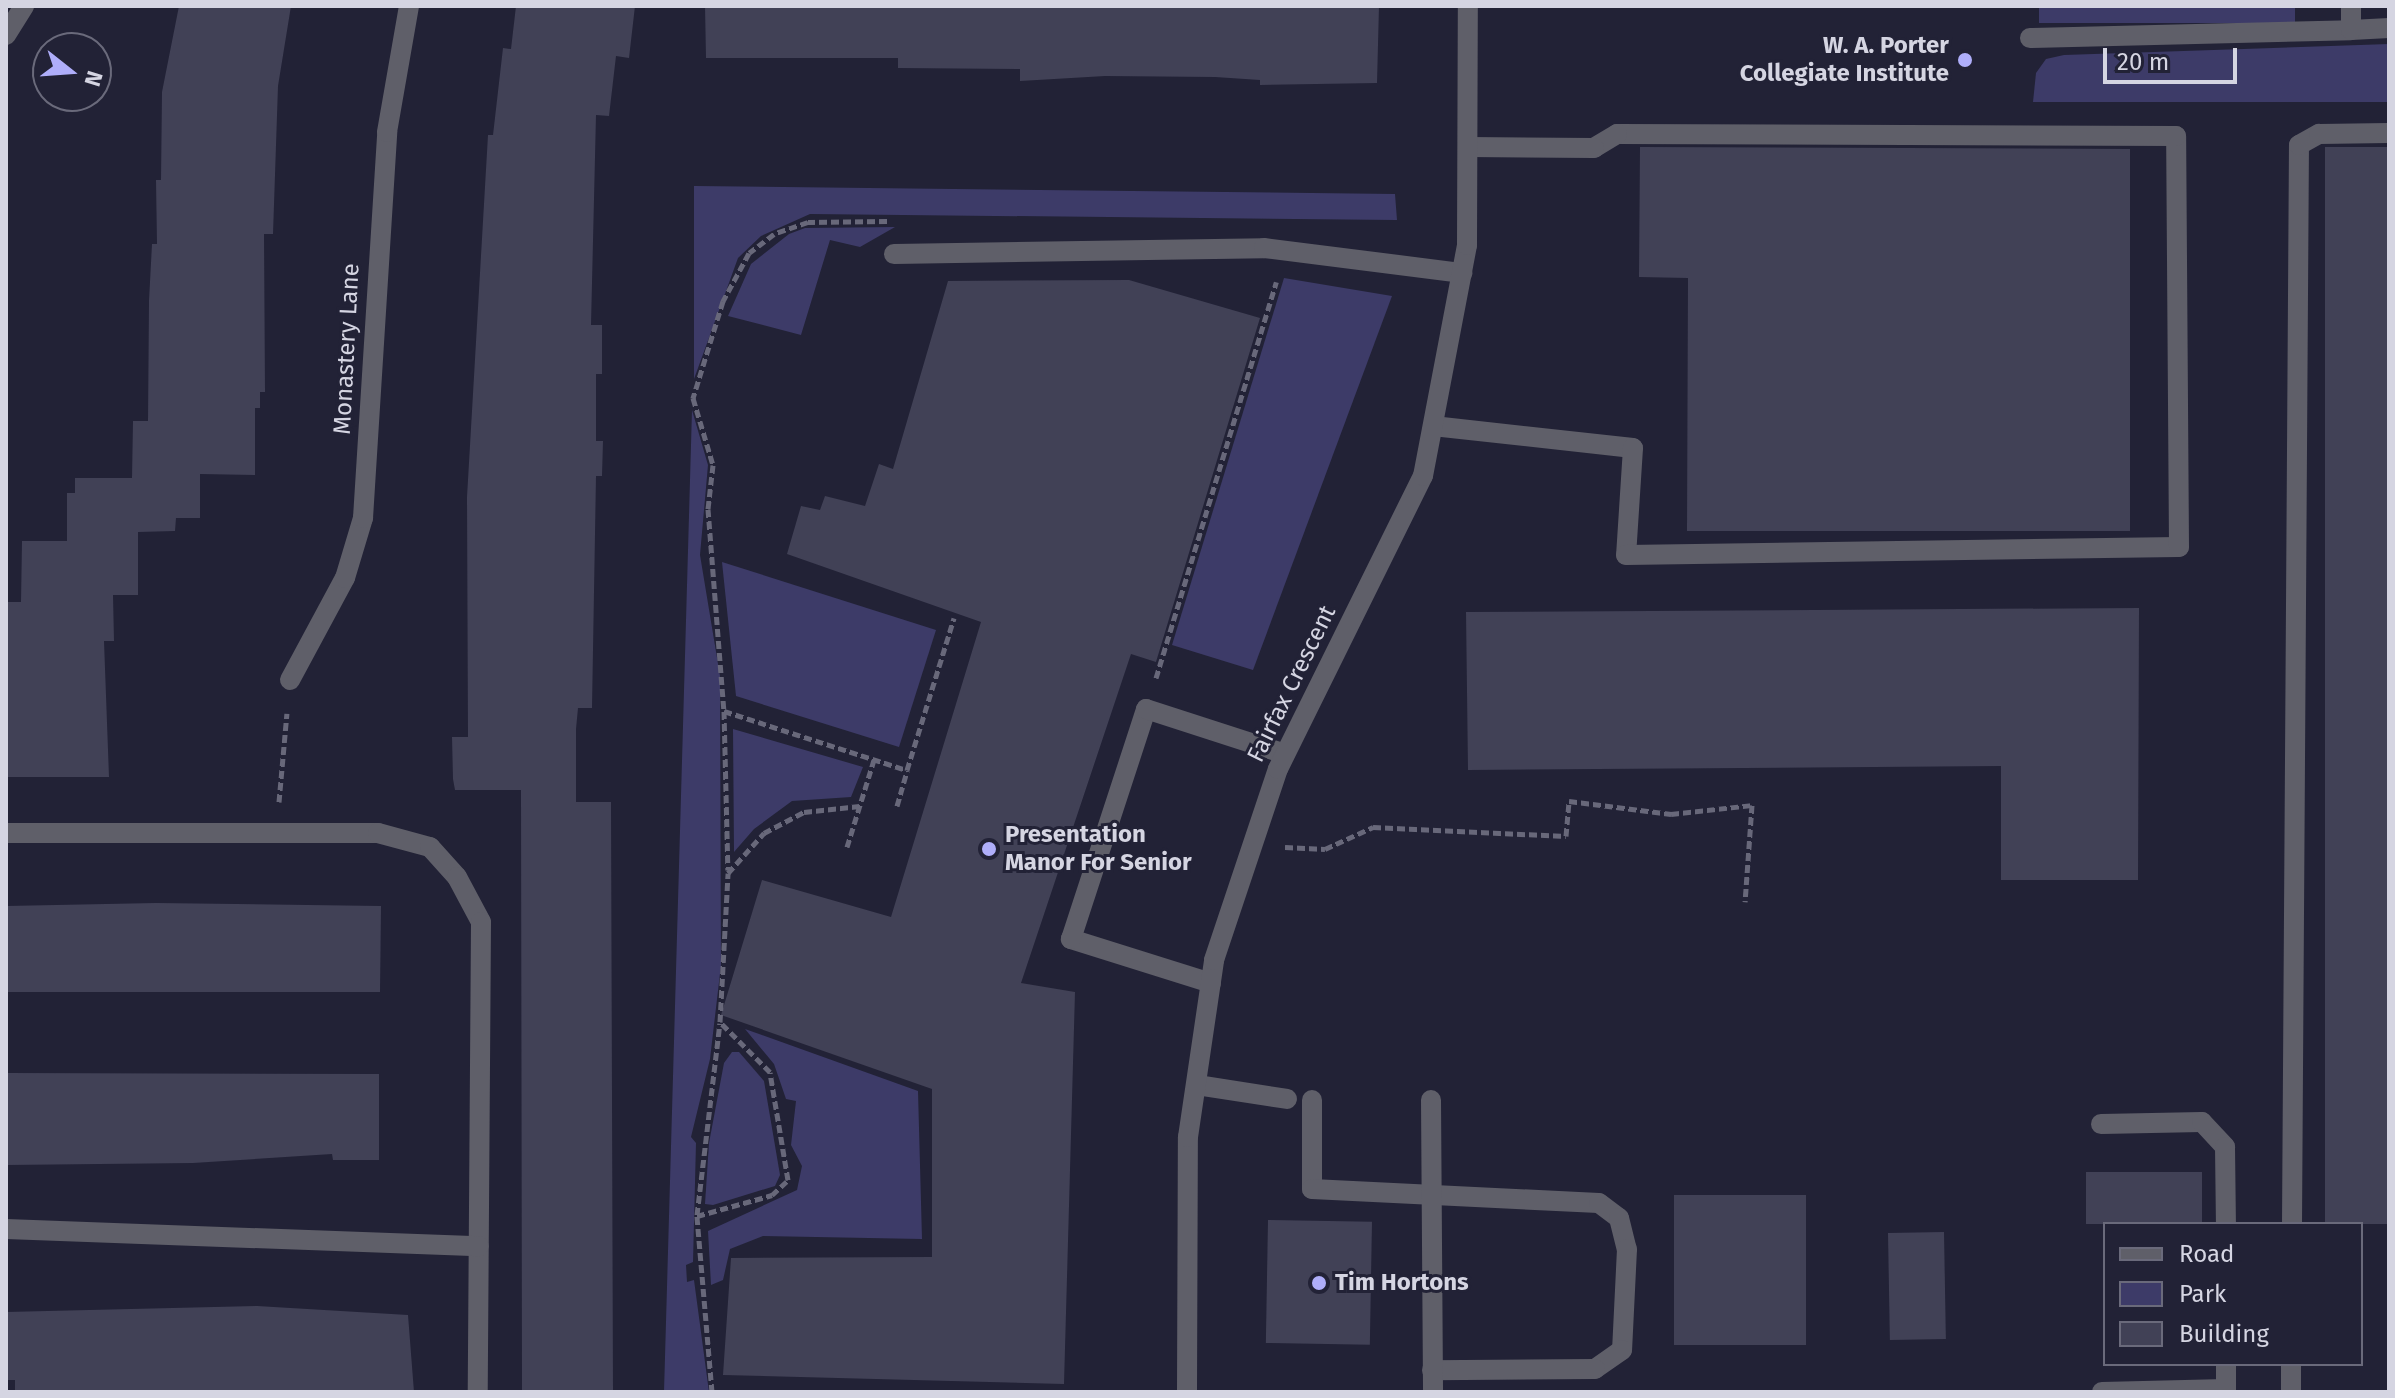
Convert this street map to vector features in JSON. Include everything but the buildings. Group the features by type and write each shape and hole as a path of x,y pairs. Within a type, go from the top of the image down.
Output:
{"street":[{"path":"6,35 24,6"},
{"name":"Monastery Lane","path":"290,680 345,578 363,518 387,132 409,6"},
{"name":"Fairfax Crescent","path":"1187,1392 1188,1137 1211,983 1252,846 1285,754 1423,476 1467,245 1468,6"},
{"path":"2351,6 2351,30"},
{"path":"2030,38 2389,28"},
{"path":"2292,1222 2299,145 2319,134 2389,133"},
{"path":"1433,426 1633,448 1626,555 2179,547 2176,136 1617,134 1594,148 1468,147"},
{"path":"894,254 1286,251 1462,273"},
{"path":"1211,983 1071,939 1146,709 1285,754"},
{"path":"6,833 378,833 430,847 457,877 481,922 478,1392"},
{"path":"1197,1085 1287,1099"},
{"path":"1312,1100 1312,1189 1434,1192 1599,1203 1619,1218 1627,1249 1622,1350 1595,1369 1432,1370"},
{"path":"1431,1100 1433,1392"},
{"path":"2101,1124 2202,1122 2225,1147 2226,1222"},
{"path":"6,1229 479,1246"},
{"path":"2102,1392 2226,1390 2226,1366"},
{"path":"2291,1366 2291,1392"}],"path":[{"path":"712,1392 697,1216 720,1022 728,873 724,711 708,509 713,465 693,398 723,301 749,253 774,234 808,222 898,220"},
{"path":"1146,709 1286,251"},
{"path":"897,806 954,618"},
{"path":"269,831 279,807 290,680"},
{"path":"724,711 907,770"},
{"path":"847,847 874,760"},
{"path":"1252,846 1325,849 1373,827 1566,836 1569,801 1671,814 1752,805 1745,902"},
{"path":"728,873 764,833 804,812 860,806"},
{"path":"697,1216 772,1195 788,1180 770,1072 720,1022"}],"green space":[{"path":"2039,6 2295,6 2295,23 2039,23"},
{"path":"2389,44 2389,102 2033,102 2036,73 2046,59 2064,55"},
{"path":"694,186 1395,194 1397,220 810,214 761,236 738,258 694,379"},
{"path":"895,227 860,247 830,240 801,335 728,316 751,264 789,234 805,228"},
{"path":"1284,278 1392,296 1253,670 1172,645"},
{"path":"692,410 708,465 700,555 720,676 721,965 710,1059 691,1137 696,1143 693,1262 686,1265 687,1282 694,1280 709,1392 664,1392"},
{"path":"722,562 936,630 899,747 736,696"},
{"path":"733,729 863,767 851,797 792,801 754,829 734,852"},
{"path":"745,1029 918,1091 922,1239 763,1236 730,1249 723,1280 711,1285 708,1231 797,1190 802,1166 791,1145 796,1101 786,1099 774,1064"},
{"path":"732,1052 739,1052 764,1081 780,1175 775,1186 713,1205 705,1204 709,1143 724,1063"}],"place":[{"name":"W. A. Porter Collegiate Institute","path":"1965,60"},
{"name":"Presentation Manor For Senior","path":"989,849"},
{"name":"Tim Hortons","path":"1319,1283"}]}
